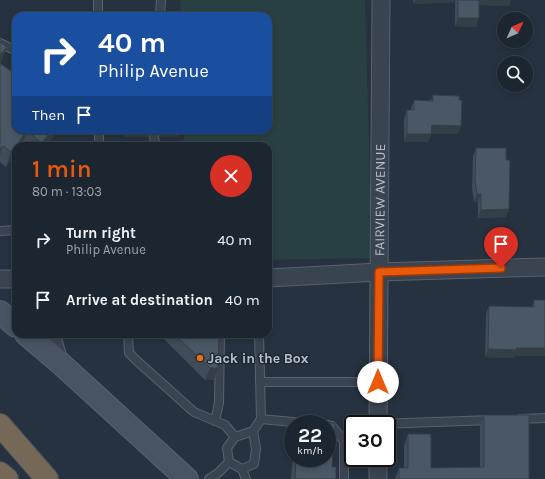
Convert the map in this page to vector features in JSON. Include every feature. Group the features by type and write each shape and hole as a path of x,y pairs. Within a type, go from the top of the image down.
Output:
{"highway":[{"path":"0,425 47,479"},
{"path":"0,437 47,479"},
{"path":"0,473 6,479"}],"main road":[{"path":"0,312 12,322"},
{"path":"31,338 187,479"}],"street":[{"name":"FAIRVIEW AVENUE","path":"378,415 381,0"},
{"path":"272,278 379,272 545,267"},
{"path":"0,279 12,279"},
{"path":"53,338 59,362"},
{"path":"378,467 378,479"}],"lane":[{"path":"98,0 98,12"},
{"path":"160,12 161,0"},
{"path":"0,43 12,49"},
{"path":"154,137 155,142"},
{"path":"0,231 12,230"},
{"path":"128,338 129,353 136,360 194,412 225,425 235,437"},
{"path":"215,421 219,403 220,338"},
{"path":"246,479 242,469 230,462 227,448 235,437 253,431 261,419 259,338"},
{"path":"260,382 378,382"},
{"path":"513,419 545,418"},
{"path":"261,419 284,421"},
{"path":"396,423 497,420"},
{"path":"242,469 254,464 256,450 253,431"},
{"path":"336,431 344,441 344,479"},
{"path":"209,479 230,462"}],"green space":[{"path":"180,0 365,0 372,258 272,260 272,142 184,142 184,134 272,134 272,12 181,12"}],"building":[{"path":"458,0 479,0 479,18 458,18"},
{"path":"0,42 7,47 0,55"},
{"path":"0,63 12,72 12,134 25,134 19,142 12,142 11,152 3,146 0,150"},
{"path":"433,95 459,96 459,100 462,100 461,126 432,125 431,134 407,134 407,110 414,110 414,100 433,101"},
{"path":"31,134 49,134 43,142"},
{"path":"476,148 506,148 506,160 510,160 509,209 481,210 481,194 477,194 475,181"},
{"path":"534,300 545,300 545,348 516,348 516,350 488,349 489,306 534,307"},
{"path":"178,338 219,338 218,368 210,368"},
{"path":"484,415 529,415 529,479 399,479 399,468 408,468 408,434 431,434 431,468 484,467"},
{"path":"296,467 336,467 336,479 295,479"}],"place":[{"name":"Jack in the Box","path":"200,358"}],"route":[{"path":"378,382 379,272 501,268"}]}
